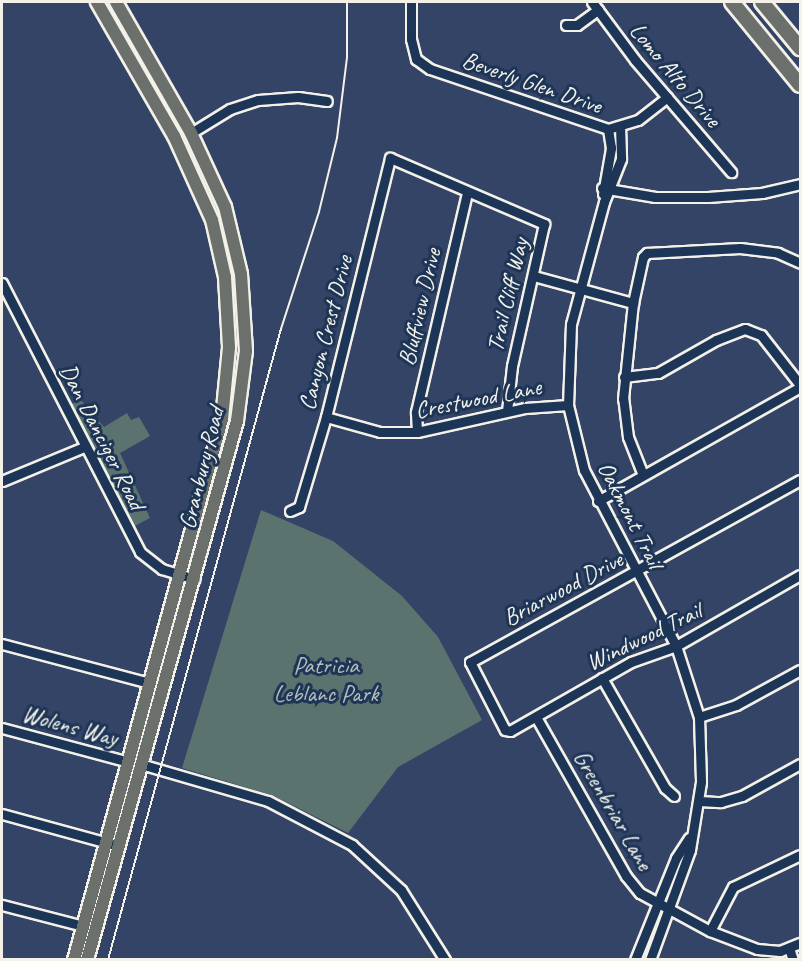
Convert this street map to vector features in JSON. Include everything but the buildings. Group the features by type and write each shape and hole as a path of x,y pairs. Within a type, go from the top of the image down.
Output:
{"highway":[{"path":"732,2 801,85"},
{"path":"762,2 801,48"}],"main road":[{"name":"Granbury Road","path":"74,960 222,418 229,347 225,277 212,220 177,140 97,2"},
{"name":"Granbury Road","path":"87,960 144,765 237,421 246,351 241,274 225,207 191,133 116,2"},
{"path":"177,140 191,133"},
{"path":"225,277 241,274"},
{"path":"222,418 237,421"},
{"path":"122,786 131,772 144,765 137,756 137,732"}],"street":[{"name":"Beverly Glen Drive","path":"411,2 411,39 416,59 421,66 520,103 608,129 639,120 667,97"},
{"path":"566,25 577,25 595,6"},
{"name":"Lomo Alto Drive","path":"595,6 730,172"},
{"path":"191,133 230,109 258,100 298,97 327,101"},
{"name":"Oakmont Trail","path":"607,189 623,150 620,126"},
{"name":"Oakmont Trail","path":"608,129 611,148 607,189 568,348 568,405 575,443 598,501 676,646 699,717 702,759 699,801 689,838 656,903 635,960"},
{"name":"Canyon Crest Drive","path":"290,511 298,507 326,417 390,158 467,192"},
{"path":"607,189 655,197 708,197 762,193 801,184"},
{"name":"Trail Cliff Way","path":"467,192 544,224 512,366 507,411"},
{"name":"Bluffview Drive","path":"417,432 416,412 467,192"},
{"path":"644,475 626,425 624,377 633,303 643,257 647,253 761,249 801,263"},
{"path":"534,276 633,303"},
{"name":"Dan Danciger Road","path":"2,283 84,447 140,552 162,569 195,579"},
{"path":"598,501 801,386 761,335 745,329 716,340 658,373 624,377"},
{"name":"Crestwood Lane","path":"326,417 380,432 417,432 507,411 568,405"},
{"path":"2,481 84,447"},
{"name":"Briarwood Drive","path":"505,730 470,662 801,480"},
{"name":"Windwood Trail","path":"505,730 536,717 639,659 676,646 801,575"},
{"path":"2,644 150,683"},
{"path":"699,717 736,705 801,669"},
{"path":"602,678 665,788 674,795"},
{"name":"Greenbriar Lane","path":"536,717 626,876 640,893 710,931 757,949 789,948"},
{"name":"Wolens Way","path":"2,728 129,762"},
{"path":"699,801 721,802 742,796 801,764"},
{"path":"144,765 268,801 293,811 352,845 401,890 446,960"},
{"path":"2,814 121,846"},
{"name":"Oakmont Trail","path":"650,960 688,858 689,838"},
{"path":"710,931 733,887 801,855"},
{"path":"2,905 83,926"},
{"path":"793,960 789,948 801,943"}],"green space":[{"path":"80,399 104,427 127,413 131,420 139,417 150,436 120,453 150,518 127,530 65,408"},
{"name":"Patricia Leblanc Park","path":"261,510 333,541 402,596 438,637 482,720 398,767 348,833 274,796 182,768"}],"railway":[{"path":"108,960 281,329 319,212 337,138 347,58 347,2"}]}
